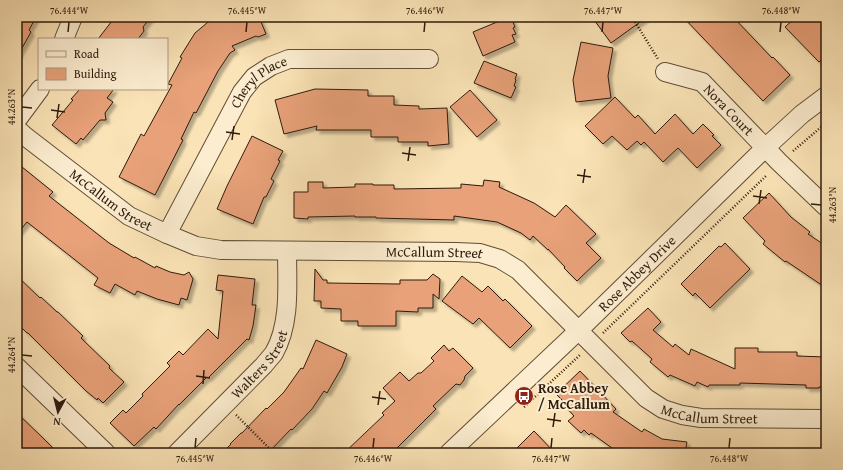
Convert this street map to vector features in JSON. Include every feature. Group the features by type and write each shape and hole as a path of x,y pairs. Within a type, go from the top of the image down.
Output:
{"street":[{"path":"64,38 73,17"},
{"name":"Cheryl Place","path":"167,234 242,92 254,77 271,66 289,59 429,59"},
{"name":"Nora Court","path":"665,72 702,82 765,148 826,207"},
{"path":"17,120 39,90"},
{"name":"Rose Abbey Drive","path":"449,453 578,331 765,148 802,114 826,96"},
{"name":"McCallum Street","path":"17,129 129,216 196,246 221,250 480,253 500,259 518,270 646,398 663,409 682,416 701,418 826,420"},
{"name":"Walters Street","path":"177,453 274,353 280,340 286,312 287,251"},
{"path":"17,367 106,453"}],"path":[{"path":"632,17 665,72"},
{"path":"793,151 826,123"},
{"path":"603,333 766,175"},
{"path":"519,411 581,354"},
{"path":"226,404 274,453"}],"building":[{"path":"17,17 36,17 29,30 31,32 17,57"},
{"path":"115,17 151,17 143,27 144,31 139,38 99,38"},
{"path":"214,17 259,17 266,34 258,37 256,36 232,46 235,50 230,53 218,71 196,113 194,112 181,139 183,140 155,195 119,177 141,134 144,136 172,85 168,84 182,58 180,57 195,33"},
{"path":"511,17 515,27 513,28 516,34 512,35 515,42 483,56 473,32"},
{"path":"592,17 647,17 611,43"},
{"path":"683,17 733,17 790,75 763,101"},
{"path":"796,17 817,17 826,27 826,55 819,62 785,27"},
{"path":"581,42 613,48 608,76 611,98 576,102 573,80"},
{"path":"484,61 517,74 514,86 516,87 511,98 474,83"},
{"path":"315,89 368,90 368,96 394,96 394,105 419,106 419,109 447,108 449,144 428,146 428,142 398,142 398,137 371,137 371,130 316,130 317,126 284,134 275,100"},
{"path":"79,90 113,90 107,98 113,102 105,113 106,120 100,120 83,140 81,138 76,144 52,125 73,100 71,99"},
{"path":"470,90 497,120 477,137 450,107"},
{"path":"615,97 635,118 638,115 655,134 675,114 693,134 703,124 721,145 697,168 678,148 663,162 644,142 641,145 637,141 627,150 612,136 603,144 585,126"},
{"path":"252,136 283,151 271,179 274,181 266,197 264,197 253,224 217,209"},
{"path":"17,163 53,192 49,196 109,243 134,258 135,257 155,268 156,266 170,272 184,275 189,272 193,279 187,300 181,298 179,305 157,299 137,291 135,295 115,284 110,293 94,285 98,278 27,222 17,234"},
{"path":"484,180 500,182 499,187 534,203 555,217 566,205 596,234 586,243 601,258 577,281 548,249 533,236 530,240 521,233 497,222 454,216 454,220 355,216 308,217 308,219 294,218 294,192 308,192 308,182 323,182 323,188 355,187 355,184 373,184 394,185 394,189 461,188 461,184 483,186"},
{"path":"769,193 791,217 810,232 808,234 826,246 826,288 786,261 785,262 763,244 765,241 743,218"},
{"path":"725,243 750,269 710,308 695,293 693,296 681,284 719,246 721,247"},
{"path":"315,269 323,280 327,280 327,283 400,284 400,280 427,280 433,274 440,279 439,299 433,294 433,308 418,308 418,312 396,311 396,326 358,326 358,321 341,321 341,309 321,308 321,301 314,301"},
{"path":"218,275 255,279 252,305 256,305 249,340 247,339 208,378 207,377 156,429 154,427 134,446 110,423 123,410 126,413 143,396 142,394 170,366 167,363 179,351 183,355 208,329 218,339 223,291 216,290"},
{"path":"17,276 83,336 81,338 124,382 103,403 98,398 97,400 86,391 17,323"},
{"path":"462,276 482,292 488,286 503,301 505,299 532,326 510,348 479,318 473,324 442,301"},
{"path":"648,308 661,322 653,330 673,347 675,344 689,355 691,349 735,369 735,348 758,348 758,352 797,352 797,356 826,357 826,385 819,388 806,388 806,385 740,383 740,385 709,385 708,387 697,382 695,386 670,375 668,377 650,362 652,359 621,333"},
{"path":"316,340 347,354 342,367 327,393 324,391 312,409 268,453 222,453 266,408 267,409 284,392 301,368 303,369"},
{"path":"444,345 449,351 453,348 473,368 465,376 460,385 456,384 433,406 436,409 392,453 344,453 384,415 382,413 395,401 383,388 400,372 409,381 418,373 421,373 434,361 431,358"},
{"path":"580,371 616,409 613,412 642,432 644,429 662,439 687,442 685,453 619,453 591,433 589,435 584,430 581,433 568,421 574,416 565,406 565,403 556,394"},
{"path":"17,413 43,438 58,453 17,453"},
{"path":"534,431 555,453 512,453"}],"place":[{"name":"Rose Abbey / McCallum","path":"524,396"}]}
